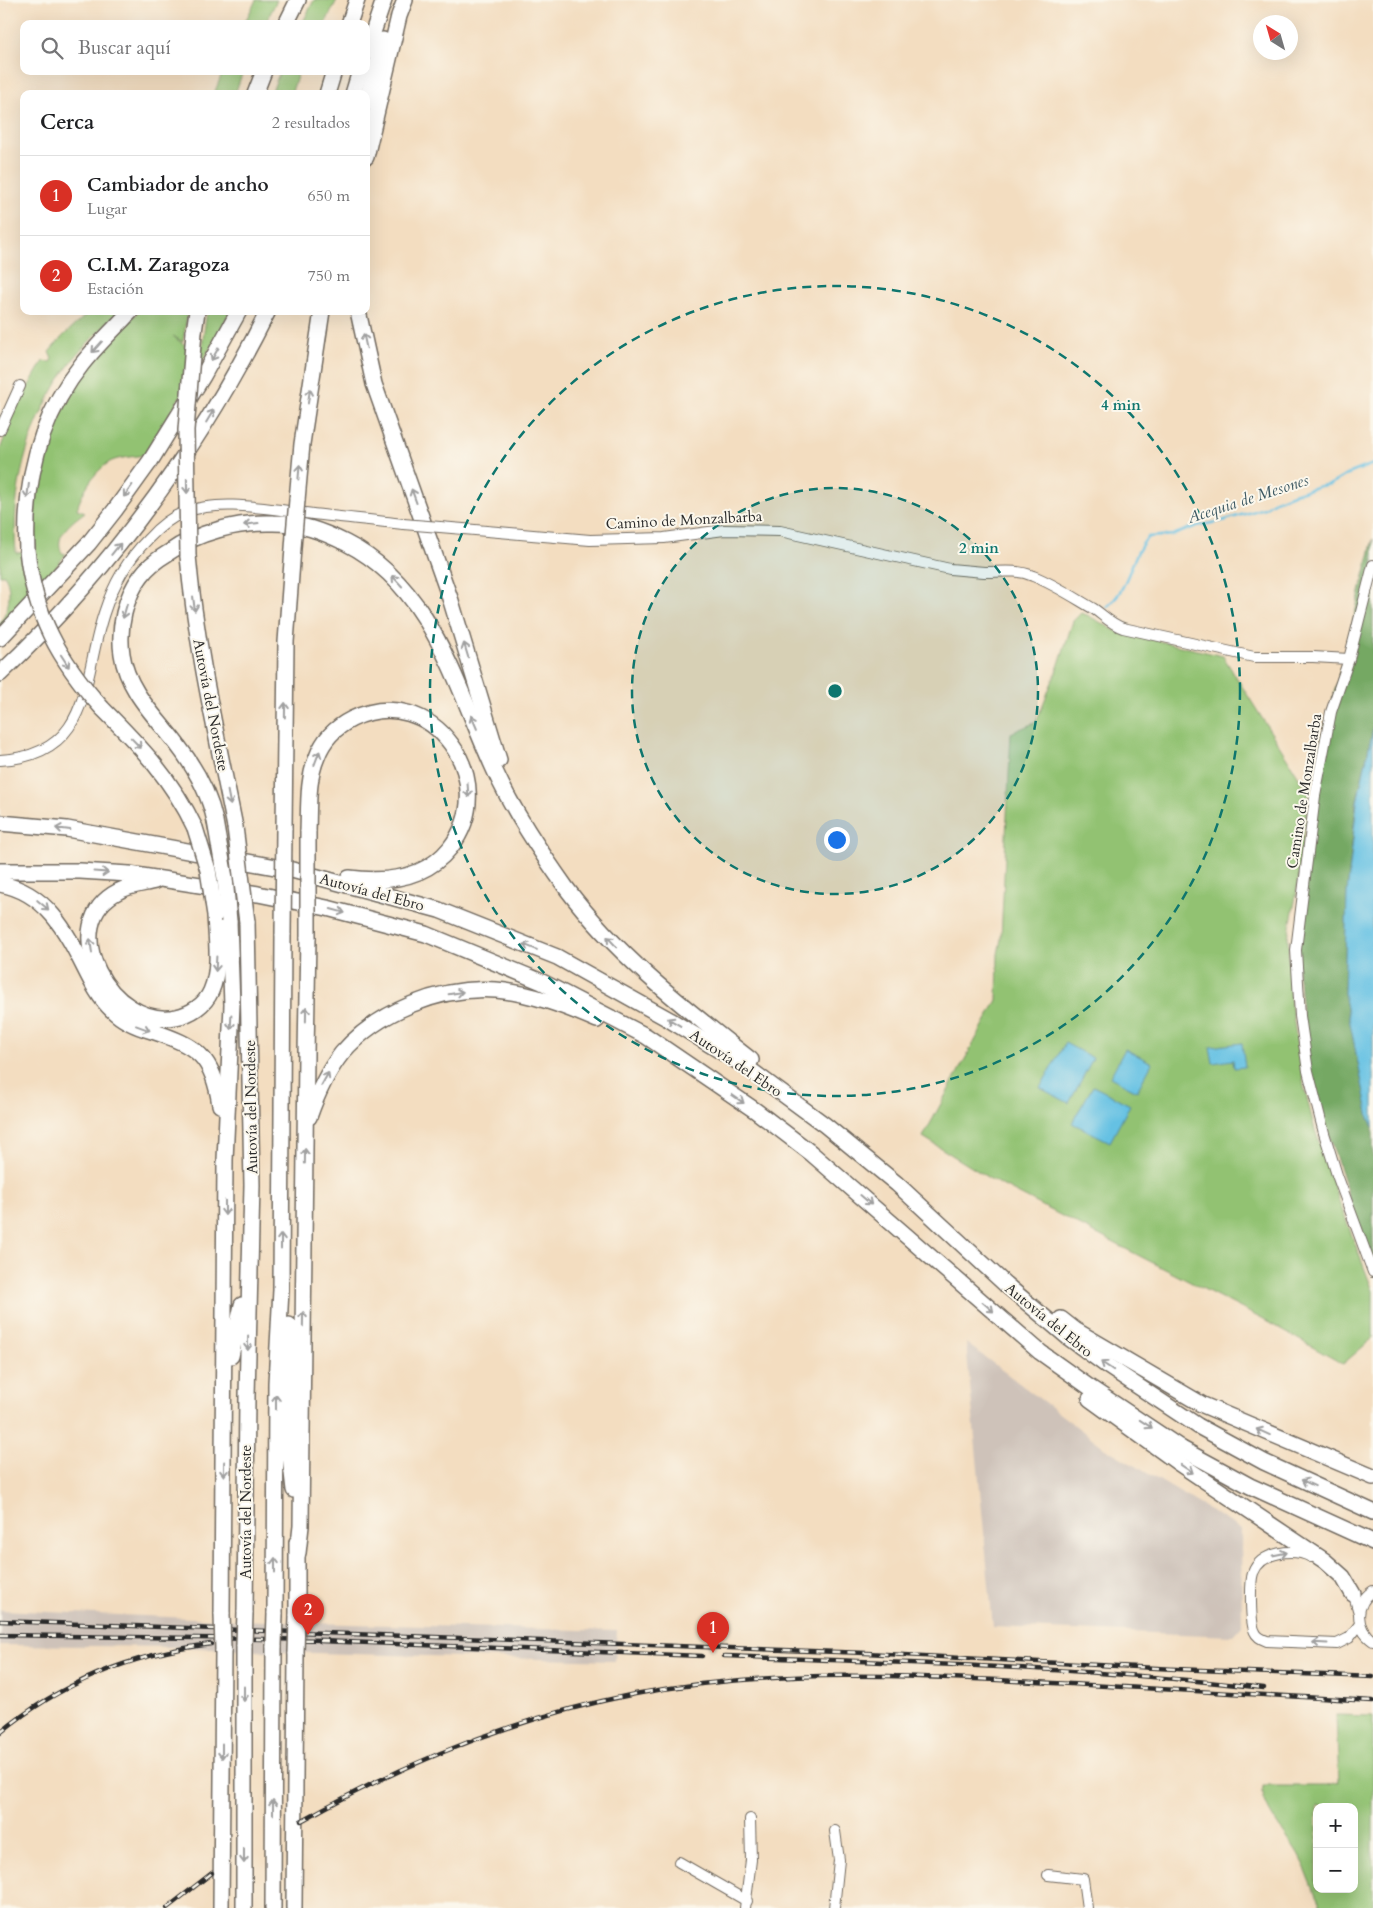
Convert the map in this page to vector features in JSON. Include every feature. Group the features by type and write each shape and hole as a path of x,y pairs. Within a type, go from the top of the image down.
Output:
{"highway":[{"path":"288,20 298,0"},
{"path":"350,20 357,0"},
{"path":"370,41 384,0"},
{"path":"370,90 396,0"},
{"path":"370,140 399,16 405,0"},
{"path":"257,90 262,75"},
{"path":"328,90 333,75"},
{"path":"354,90 359,75"},
{"path":"127,315 77,371 54,408 43,432 30,480 27,505 27,550 34,592 59,653 102,708 158,767 183,803 195,828 208,870 215,915 216,973 211,990 202,1004 182,1016 163,1019 142,1015 124,1005 109,988 93,957 90,933 94,917 107,899 120,890 167,879"},
{"name":"Autovía del Nordeste","path":"196,315 186,430 188,556 204,670 235,827 247,922 252,1185 244,1645 244,1908"},
{"path":"0,638 82,550 115,510 156,452 203,376 237,315"},
{"path":"0,674 74,598 147,509 209,418 266,315"},
{"name":"Autovía del Nordeste","path":"273,1908 276,1383 281,1290 286,642 302,444 321,315"},
{"path":"359,315 374,384 451,600 499,758 527,828"},
{"path":"221,1908 225,1160 232,1005 229,921 225,878 215,821 208,797 193,767 145,705 131,682 122,655 123,618 128,601 140,576 158,559 176,547 198,537 241,525 260,523 288,523 311,528 374,560 388,572 415,602 441,646 494,770 515,810 583,910 632,962 685,1008 828,1121 897,1184"},
{"path":"163,846 274,863 357,879 388,880 408,876 425,869 441,858 454,842 464,825 468,808 469,790 466,772 450,742 438,730 425,721 409,714 378,711 347,721 326,740 316,758 311,778 308,832 308,937 301,1526 298,1552"},
{"name":"Autovía del Ebro","path":"0,823 67,829 292,870 439,910 557,957 670,1020 745,1066 825,1125 897,1184 1005,1284 1069,1338 1106,1365 1198,1426 1247,1453 1373,1512"},
{"name":"Autovía del Ebro","path":"0,871 80,871 167,879 309,904 426,934 542,982 612,1017 667,1049 756,1111 811,1153 1040,1352 1182,1448 1250,1486 1373,1542"},
{"path":"0,884 22,891 35,898 55,916 102,998 112,1011 140,1027 182,1042 196,1050 204,1059 212,1070 217,1085 225,1160"},
{"path":"305,1132 316,1095 328,1073 342,1053 360,1035 404,1008 424,1000 454,993 495,990 548,1002 610,1026 698,1072"},
{"path":"944,1226 1075,1330 1202,1405 1373,1477"},
{"path":"224,1420 231,1358 249,1276"},
{"path":"281,1290 289,1313 289,1447 298,1552 294,1908"},
{"path":"1040,1352 1052,1368 1093,1401 1177,1462 1333,1567 1346,1581 1353,1594"}],"street":[{"path":"0,430 20,386"},
{"name":"Camino de Monzalbarba","path":"0,760 21,758 45,750 64,734 82,703 104,615 112,591 122,571 156,530 184,512 198,508 232,506 402,524 590,540 664,538 724,530 796,533 830,543 888,554 950,569 1022,572 1034,576 1060,590 1123,628 1254,657 1349,659 1331,712 1315,796 1296,950 1300,1016 1308,1071 1337,1175 1373,1272"},
{"path":"1349,659 1373,565"},
{"path":"1360,1624 1349,1638 1337,1644 1267,1641 1258,1637 1253,1629 1252,1578 1255,1568 1270,1556 1291,1552 1309,1556 1335,1574 1353,1594 1359,1613 1360,1624 1367,1636 1373,1641"},
{"path":"1359,1613 1364,1599 1373,1591"},
{"path":"679,1862 746,1904 752,1860 750,1818"},
{"path":"834,1908 839,1860 835,1831"},
{"path":"1048,1875 1083,1879 1087,1908"}],"shaded area":[{"path":"966,1343 1105,1448 1241,1529 1242,1626 1233,1636 993,1627"},
{"path":"0,1610 311,1623 617,1631 615,1661 274,1652 181,1647 0,1645"}],"green space":[{"path":"256,0 277,0 267,20 246,20"},
{"path":"314,0 337,0 327,20 304,20"},
{"path":"221,75 242,75 236,90 216,90"},
{"path":"278,75 298,75 292,90 273,90"},
{"path":"86,315 115,315 88,342 67,368 49,397 39,418 24,462 19,484 15,530 16,553 36,551 35,514 38,480 46,448 58,419 74,391 93,364 135,315 187,315 183,342 173,336 183,344 202,346 206,315 228,315 216,339 144,455 112,461 93,477 77,509 85,512 65,530 60,540 62,553 66,554 52,572 0,628 9,595 6,578 4,575 0,575 0,450 13,413 43,361 50,362 52,359 49,352"},
{"path":"1373,539 1373,729 1356,804 1347,893 1344,993 1369,1118 1373,1127 1373,1271 1308,1071 1296,950 1322,736 1345,654"},
{"path":"1081,613 1116,631 1223,656 1309,793 1296,896 1288,937 1290,997 1304,1087 1315,1130 1340,1204 1373,1291 1373,1338 1343,1364 1262,1319 992,1180 923,1137 997,1000 1011,733 1036,722 1058,667 1073,621"},
{"path":"1336,1715 1373,1716 1373,1908 1322,1908 1315,1893 1358,1893 1358,1803 1313,1803 1313,1889 1303,1864 1271,1813 1263,1794 1263,1786 1328,1786 1339,1783"}],"water":[{"path":"1373,729 1373,1127 1369,1118 1344,993 1347,893 1357,802"},
{"path":"1065,1043 1093,1058 1069,1103 1040,1088"},
{"path":"1242,1043 1245,1067 1234,1068 1233,1060 1213,1063 1210,1047"},
{"path":"1125,1049 1152,1063 1137,1091 1110,1077"},
{"path":"1093,1086 1130,1105 1110,1142 1072,1123"}],"waterway":[{"name":"Acequia de Mesones","path":"1106,607 1120,592 1137,554 1148,537 1173,535 1197,526 1222,521 1264,508 1275,501 1293,494 1331,484 1348,474 1373,464"}],"railway":[{"path":"0,1621 866,1653 1373,1677"},
{"path":"0,1635 327,1640"},
{"path":"320,1641 702,1656"},
{"path":"0,1733 47,1699 99,1674 126,1663 154,1655 211,1644"},
{"path":"724,1656 1062,1670 1264,1688"},
{"path":"301,1821 381,1779 422,1761 463,1744 548,1715 635,1694 739,1680 791,1677 896,1676 1001,1680 1373,1701"},
{"path":"167,1908 212,1873"}],"place":[{"name":"C.I.M. Zaragoza","path":"308,1635"},
{"name":"Cambiador de ancho","path":"713,1653"}]}
